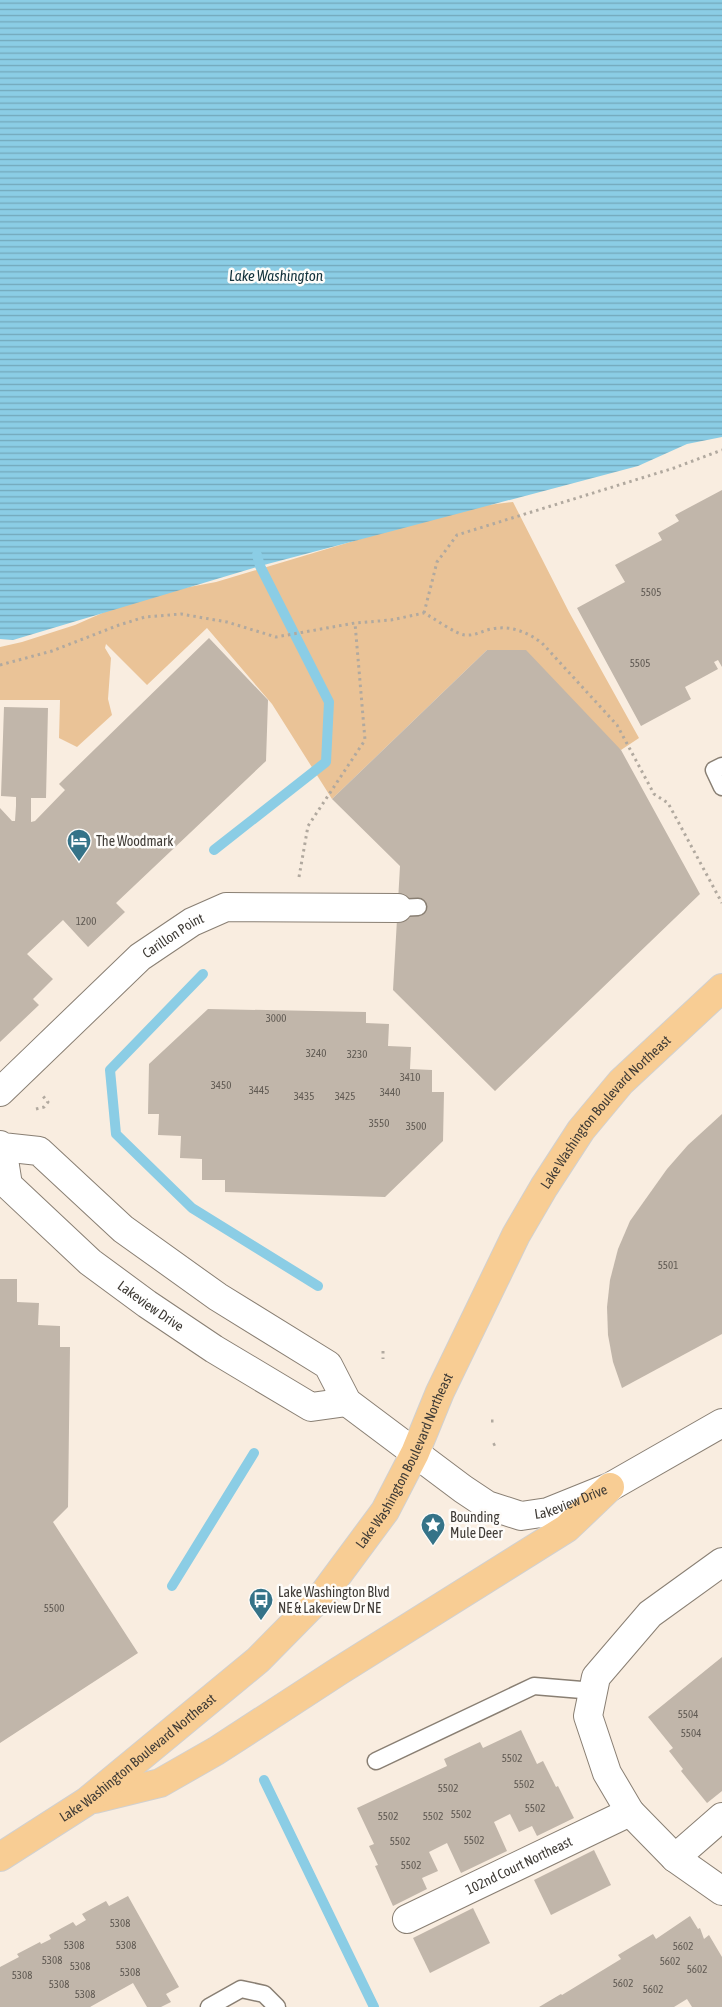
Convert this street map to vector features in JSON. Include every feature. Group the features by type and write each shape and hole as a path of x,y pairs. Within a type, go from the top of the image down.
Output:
{"main road":[{"name":"Lake Washington Boulevard Northeast","path":"0,1857 86,1802 258,1660 325,1592 385,1511 415,1453 440,1392 516,1235 581,1130 621,1082 722,988"},
{"path":"86,1802 160,1783 216,1751 339,1671 567,1528 610,1487"}],"street":[{"name":"Carillon Point","path":"0,1092 140,957 192,922 226,907 408,907"},
{"name":"Lakeview Drive","path":"347,1402 311,1407 214,1349 147,1304 90,1262 8,1185 1,1146 39,1150 123,1230 218,1297 328,1365 347,1402 487,1506 521,1516 548,1512 610,1487 722,1422"},
{"path":"722,1562 650,1614 596,1677 588,1716 607,1773 630,1812 675,1858 722,1891"},
{"name":"102nd Court Northeast","path":"407,1919 630,1812"},
{"path":"675,1858 722,1817"}],"lane":[{"path":"722,766 714,770 722,787"},
{"path":"376,1761 534,1686 594,1691"},
{"path":"209,2007 241,1989 264,1994 277,2007"}],"path":[{"path":"424,612 437,562 457,536 674,468 722,450"},
{"path":"0,666 52,652 119,624 145,616 181,614 227,622 276,637 355,623 391,620 424,612 462,635 475,635 492,629 511,628 527,632 542,643 617,725 654,794 668,802 722,903"},
{"path":"293,908 308,826 365,740 355,623"},
{"path":"36,1109 44,1107 48,1102"},
{"path":"383,1351 384,1358"}],"shaded area":[{"path":"513,502 569,612 639,738 621,750 487,650 332,799 272,704 207,628 147,685 106,644 105,648 111,658 108,699 112,715 77,747 59,738 60,700 0,700 0,647 75,625 141,596 216,582 464,508"}],"water":[{"name":"Lake Washington","path":"0,0 722,0 722,437 687,444 638,466 260,566 13,640 0,639"}],"building":[{"path":"722,490 722,667 718,660 714,662 718,669 685,687 691,699 641,726 577,608 625,582 615,565 662,540 658,533 679,521 675,515"},
{"name":"The Woodmark","path":"209,638 268,700 266,761 116,903 125,912 88,947 63,920 27,954 53,979 33,999 39,1005 0,1042 0,808 12,821 15,821 16,806 16,797 1,796 4,707 48,708 46,798 31,798 31,822 35,821 65,790 59,784"},
{"path":"487,650 526,650 621,750 700,894 495,1091 393,990 400,866 332,799"},
{"path":"208,1009 366,1012 366,1023 389,1024 388,1046 411,1047 410,1069 432,1070 432,1092 444,1092 443,1141 385,1197 225,1192 225,1180 202,1180 202,1159 180,1158 181,1136 158,1135 159,1114 148,1114 149,1064"},
{"path":"722,1114 722,1334 622,1388 613,1362 608,1335 607,1307 610,1280 618,1249 630,1221 667,1169 688,1145"},
{"path":"0,1279 17,1279 17,1302 39,1303 38,1325 60,1326 60,1347 70,1347 68,1507 53,1522 138,1653 0,1743"},
{"path":"722,1657 722,1791 707,1803 681,1771 683,1769 669,1751 673,1748 648,1717"},
{"path":"521,1730 537,1764 543,1761 574,1818 537,1836 532,1826 519,1832 510,1814 494,1822 507,1851 461,1873 447,1843 429,1852 438,1871 422,1878 427,1889 393,1906 375,1866 378,1865 369,1846 374,1844 357,1808 447,1766 444,1759 480,1742 483,1748"},
{"path":"594,1850 611,1885 551,1915 534,1880"},
{"path":"128,1896 179,1987 166,1994 171,2002 161,2007 147,2007 133,1983 90,2007 0,2007 0,1967 19,1957 17,1954 40,1942 41,1944 51,1939 49,1935 73,1922 76,1926 86,1920 82,1914 106,1901 109,1906"},
{"path":"473,1908 490,1943 430,1973 413,1938"},
{"path":"690,1916 698,1929 700,1928 704,1939 709,1935 722,1957 722,2007 692,2007 687,1999 674,2007 539,2007 621,1959 618,1955 653,1934 656,1939"}],"waterway":[{"path":"214,850 326,762 329,702 260,566 257,555"},
{"path":"203,974 110,1070 116,1134 192,1208 318,1286"},
{"path":"172,1586 254,1453"},
{"path":"264,1780 374,2007"}],"place":[{"name":"The Woodmark","path":"79,862"},
{"name":"Bounding Mule Deer","path":"433,1546"},
{"name":"Lake Washington Blvd NE & Lakeview Dr NE","path":"261,1621"}]}
